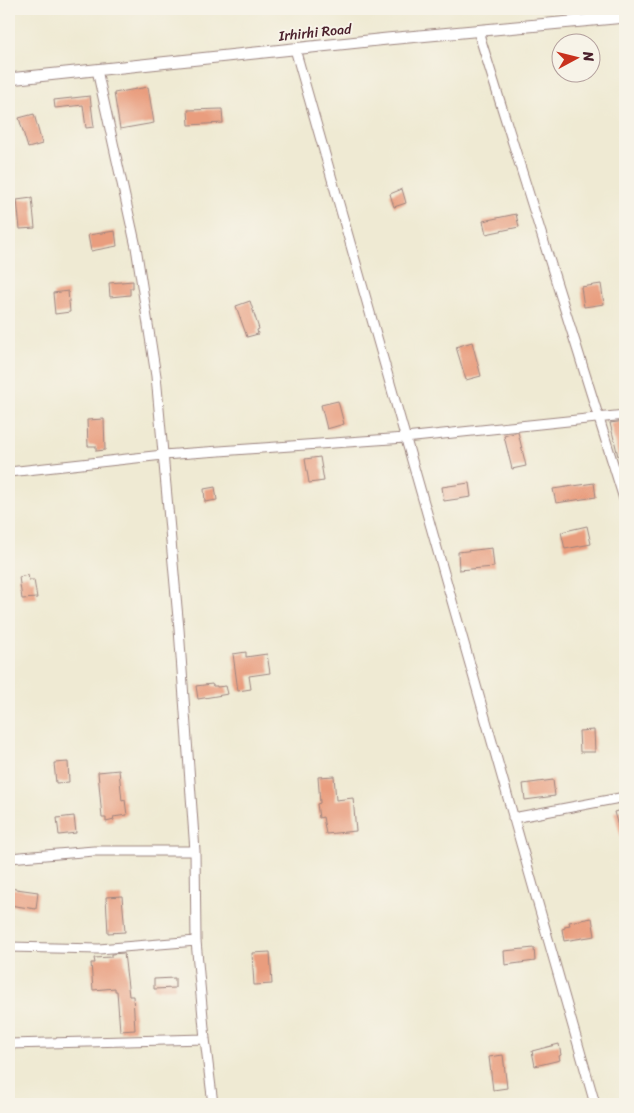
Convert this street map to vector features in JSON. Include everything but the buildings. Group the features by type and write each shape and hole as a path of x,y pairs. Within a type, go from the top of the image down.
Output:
{"street":[{"name":"Irhirhi Road","path":"9,79 625,17"},
{"path":"478,31 625,502"},
{"path":"295,50 595,1104"},
{"path":"97,70 136,247 156,376 179,629 195,851 196,941 213,1104"},
{"path":"9,472 163,455 405,438 625,415"},
{"path":"513,818 625,797"},
{"path":"9,858 94,851 195,851"},
{"path":"9,947 99,949 196,941"},
{"path":"9,1044 205,1039"}]}
